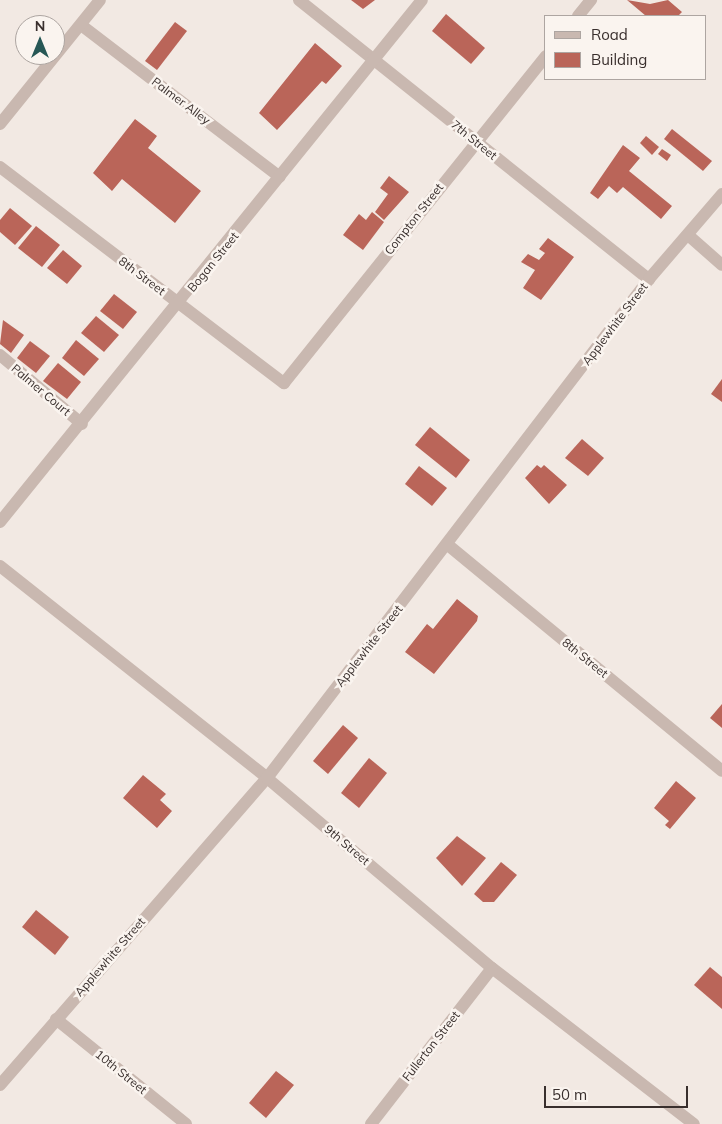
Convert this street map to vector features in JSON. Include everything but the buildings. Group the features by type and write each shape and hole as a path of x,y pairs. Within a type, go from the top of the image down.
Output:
{"street":[{"path":"0,124 100,0"},
{"name":"7th Street","path":"299,0 649,279"},
{"name":"Bogan Street","path":"0,522 82,424 422,0"},
{"path":"579,15 591,0"},
{"name":"Palmer Alley","path":"81,25 280,177"},
{"name":"Compton Street","path":"284,383 544,58"},
{"name":"8th Street","path":"0,167 284,383"},
{"name":"Applewhite Street","path":"0,1085 267,778 649,279 722,194"},
{"path":"688,235 722,265"},
{"name":"Palmer Court","path":"0,355 82,424"},
{"name":"8th Street","path":"448,544 722,771"},
{"name":"9th Street","path":"0,566 267,778 492,968 694,1124"},
{"name":"Fullerton Street","path":"371,1124 492,968"},
{"name":"10th Street","path":"56,1019 186,1124"}]}
